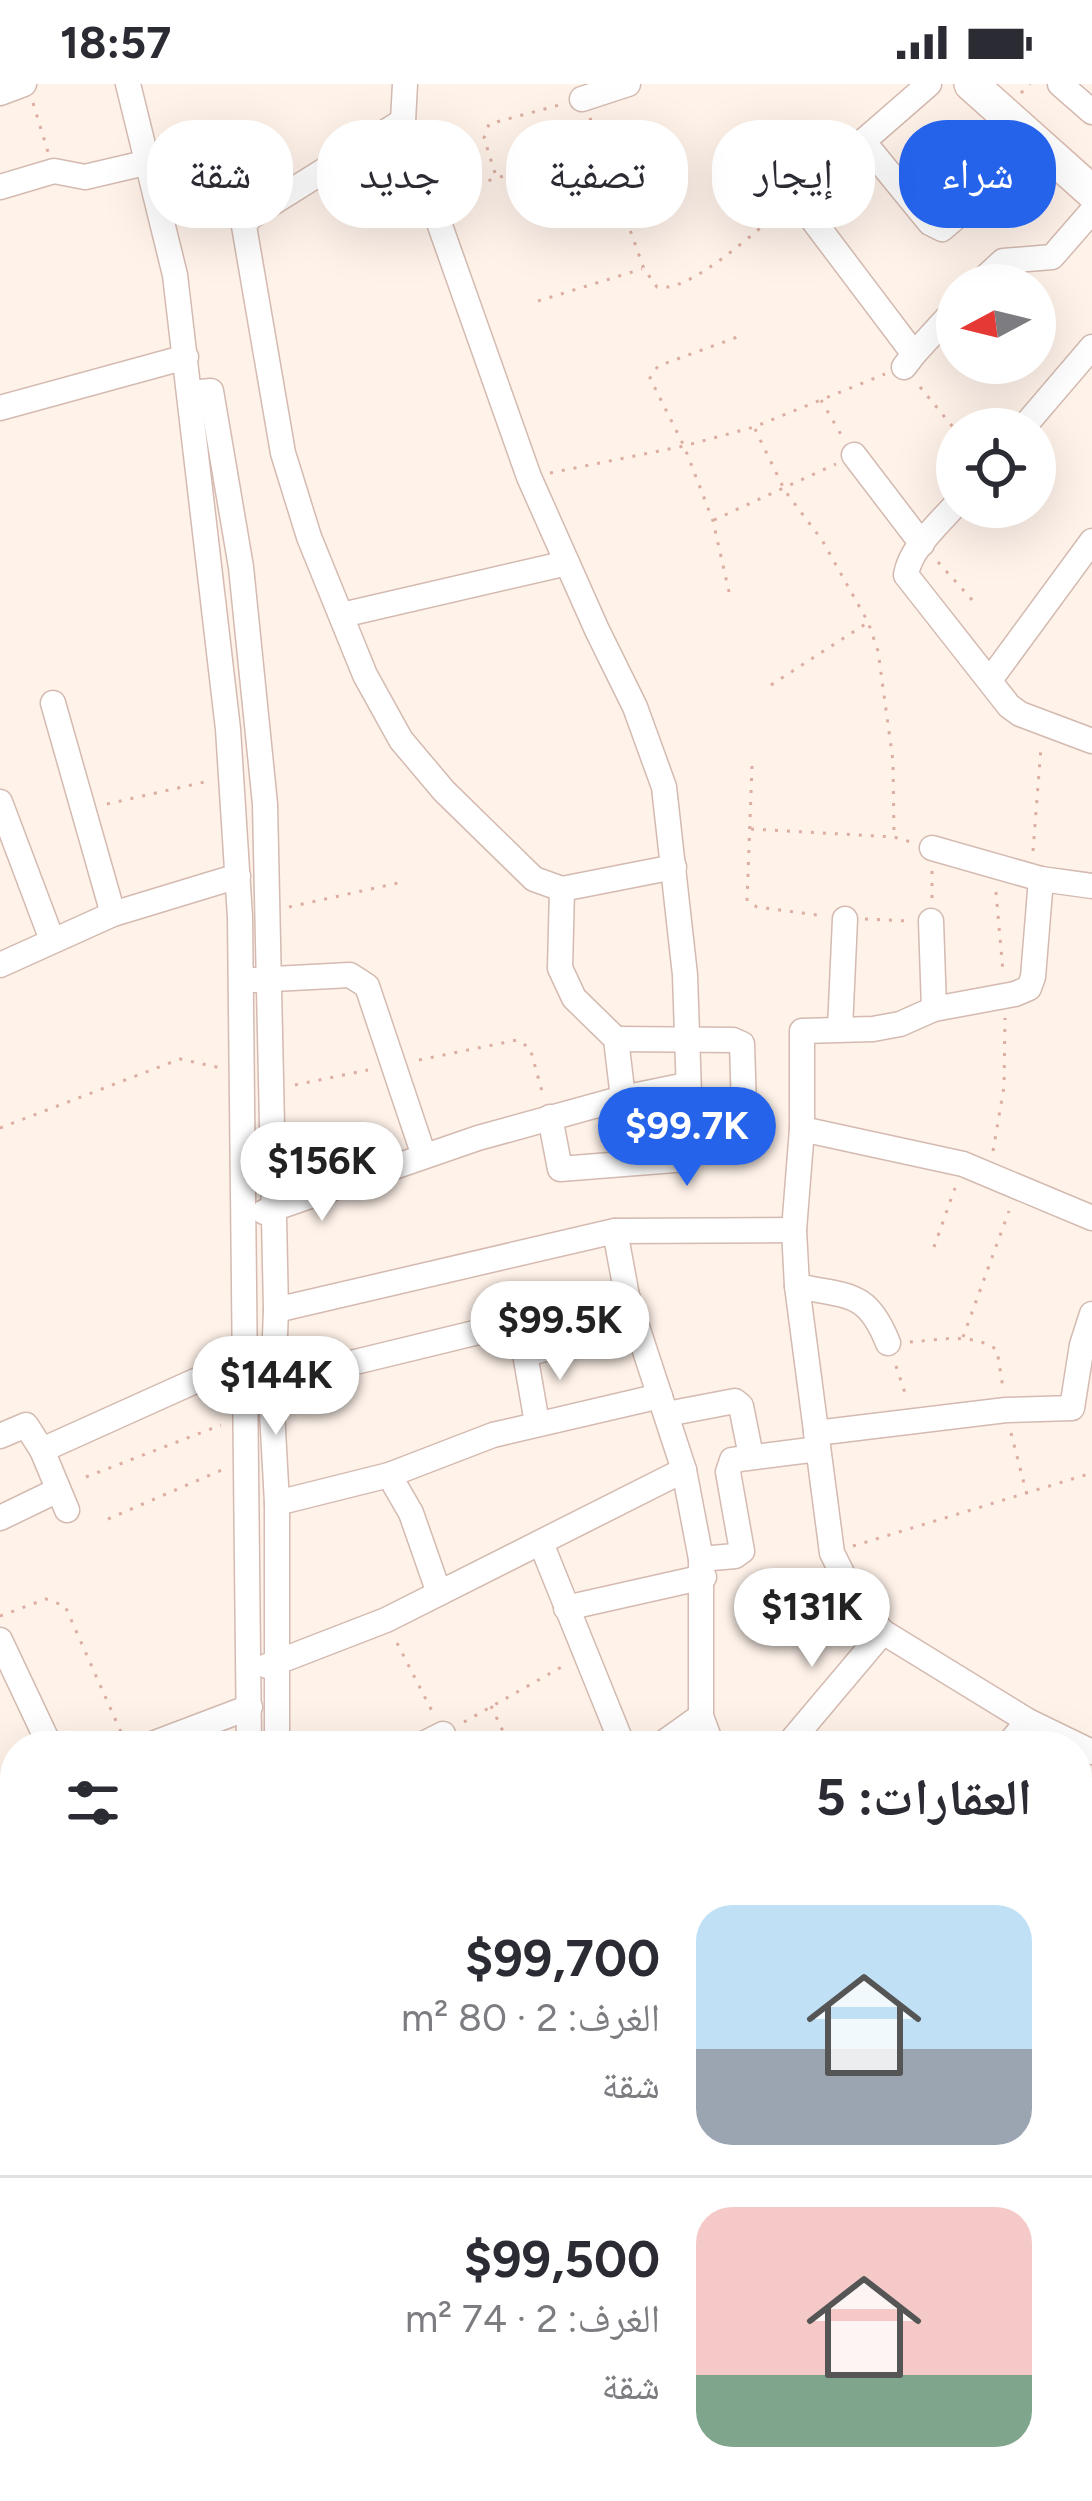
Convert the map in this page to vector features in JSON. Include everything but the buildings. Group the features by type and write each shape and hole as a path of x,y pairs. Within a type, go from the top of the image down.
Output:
{"street":[{"path":"128,84 147,158"},
{"path":"403,120 404,84"},
{"path":"582,99 628,84"},
{"path":"875,130 928,84"},
{"path":"971,84 1012,120"},
{"path":"1060,84 1092,112"},
{"path":"0,93 29,95"},
{"path":"875,156 899,185"},
{"path":"1056,159 1092,192"},
{"path":"0,187 53,170 85,177 147,162"},
{"path":"317,175 250,217 244,226 283,453 308,537 365,675 401,740 444,791 544,885 562,890 674,867"},
{"path":"1000,264 1052,257 1092,211"},
{"path":"164,228 176,275 186,357 232,776 238,876 249,1731"},
{"path":"439,228 530,477 652,749 664,787 674,867 685,975 692,1150 687,1159 560,1168 550,1117"},
{"path":"817,228 909,360 936,330"},
{"path":"1040,408 1092,347"},
{"path":"0,408 186,357"},
{"path":"190,393 206,390 213,394 241,567 259,724 276,1310 278,1731"},
{"path":"854,455 922,544"},
{"path":"936,528 906,566 906,574 1009,706 1092,741"},
{"path":"989,680 1092,541"},
{"path":"342,615 567,563"},
{"path":"52,703 112,914"},
{"path":"0,802 52,940"},
{"path":"932,848 1036,878 1092,886"},
{"path":"0,965 112,914 238,876"},
{"path":"1036,878 1034,977 1029,988 934,1009 900,1024 802,1031 802,1129 794,1230 832,1553 857,1604 883,1632 1049,1731"},
{"path":"562,890 559,942 565,984 616,1039 622,1098"},
{"path":"840,1029 845,919"},
{"path":"932,921 934,1009"},
{"path":"240,981 350,975 362,980 424,1156"},
{"path":"616,1039 733,1040 742,1044 745,1142"},
{"path":"244,1218 550,1117 686,1085"},
{"path":"802,1129 963,1164 1092,1218"},
{"path":"276,1310 615,1232 794,1230"},
{"path":"615,1232 627,1296 684,1470 703,1568 701,1716 706,1731"},
{"path":"797,1286 862,1302 876,1314 888,1343"},
{"path":"273,1382 627,1296"},
{"path":"566,1608 703,1568 742,1551 729,1466 732,1460 915,1421 1072,1408 1092,1314"},
{"path":"537,1424 525,1354 637,1327"},
{"path":"42,1450 244,1360"},
{"path":"277,1503 389,1475 493,1435 663,1405 735,1401 741,1406 751,1456"},
{"path":"0,1436 26,1425 42,1450 62,1500 0,1518"},
{"path":"248,1672 386,1620 684,1470"},
{"path":"389,1475 411,1513 439,1593"},
{"path":"542,1543 616,1731"},
{"path":"800,1731 883,1632"},
{"path":"0,1640 43,1731"},
{"path":"196,1731 250,1707"},
{"path":"680,1731 701,1716"},
{"path":"1020,1731 1028,1721"}],"path":[{"path":"29,95 53,170"},
{"path":"496,176 484,138 489,124 582,99 590,120"},
{"path":"482,181 506,173"},
{"path":"630,228 644,268 657,287 672,289 759,228"},
{"path":"538,301 644,268"},
{"path":"729,592 712,521 684,446 650,385 651,372 743,335"},
{"path":"530,477 754,427 909,360 941,408"},
{"path":"712,521 854,455 820,400"},
{"path":"752,829 894,837 887,699 868,622 822,540 785,491 754,427"},
{"path":"922,544 973,601"},
{"path":"771,686 868,622"},
{"path":"1036,878 1044,724"},
{"path":"752,766 746,896 751,905 845,919 932,921 932,848"},
{"path":"82,809 232,776"},
{"path":"989,1175 1004,1087 1005,996 994,866"},
{"path":"268,912 398,883"},
{"path":"270,1090 517,1040 530,1048 550,1117"},
{"path":"0,1128 180,1059 240,1072"},
{"path":"934,1247 963,1164"},
{"path":"962,1338 1017,1188"},
{"path":"915,1421 888,1343 962,1338 987,1343 997,1350 1027,1495"},
{"path":"86,1477 245,1416"},
{"path":"108,1519 248,1459"},
{"path":"832,1553 1092,1473"},
{"path":"0,1616 46,1599 65,1606 120,1731"},
{"path":"386,1620 442,1731"},
{"path":"448,1731 584,1656"},
{"path":"491,1706 503,1731"}]}
